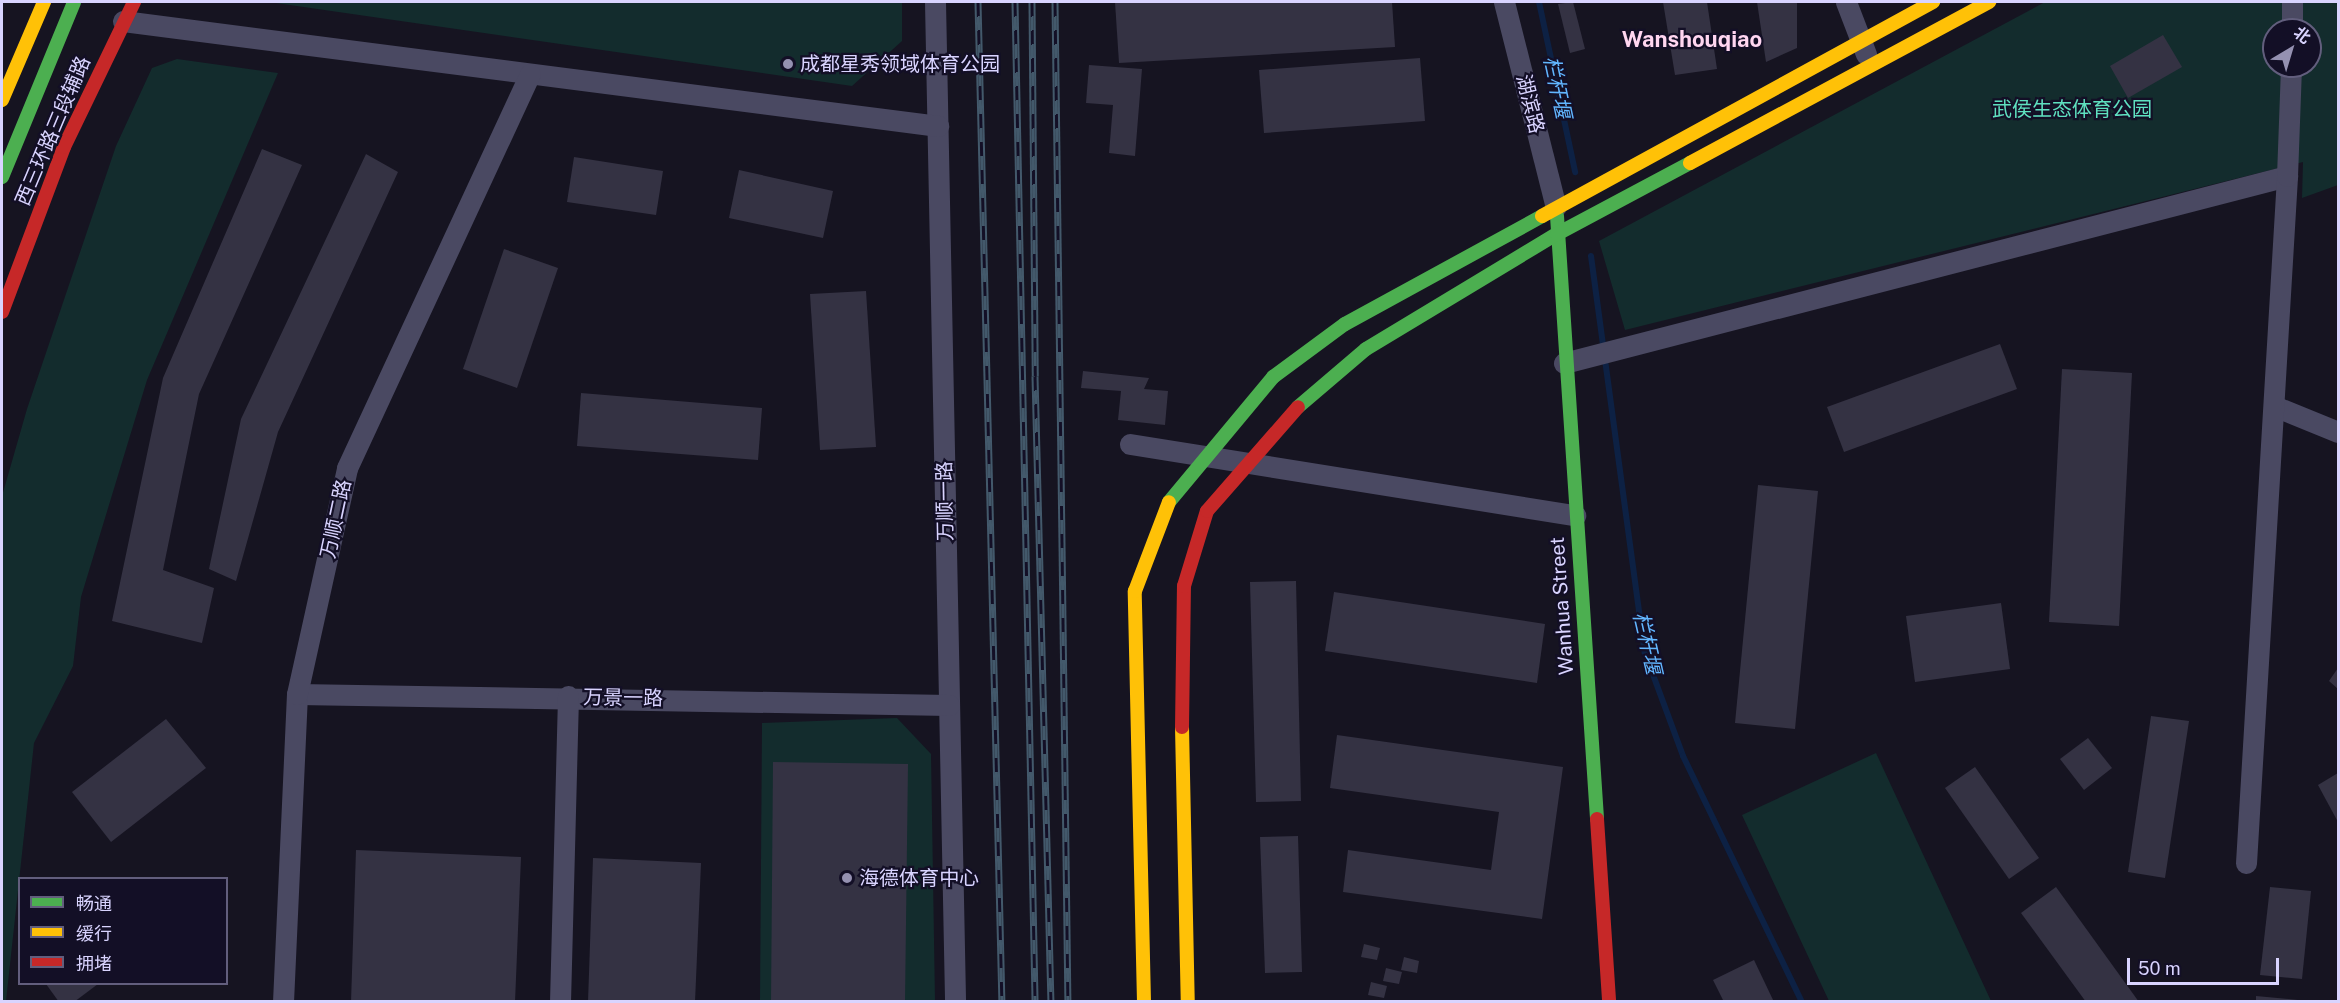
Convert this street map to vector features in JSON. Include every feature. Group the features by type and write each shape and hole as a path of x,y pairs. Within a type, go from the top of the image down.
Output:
{"main road":[{"path":"2,99 44,2"},
{"path":"2,177 74,2"},
{"name":"西三环路三段辅路","path":"2,312 64,147 134,2"},
{"path":"1144,1002 1135,591 1172,495 1209,456 1273,377 1345,324 1933,2"},
{"path":"1188,1002 1181,652 1184,586 1207,511 1290,414 1366,348 1557,234 1989,2"},
{"name":"Wanhua Street","path":"1556,207 1564,363 1610,1002"}],"street":[{"name":"万顺一路","path":"935,2 955,1002"},
{"name":"湖滨路","path":"1504,2 1556,207"},
{"path":"1846,2 1870,65"},
{"path":"2292,2 2292,18"},
{"path":"123,21 938,126"},
{"name":"万顺二路","path":"283,1002 297,693 347,468 530,74"},
{"path":"2246,863 2288,176 2291,78"},
{"path":"1564,363 2288,176"},
{"path":"2274,406 2338,432"},
{"path":"1130,444 1575,515"},
{"name":"万景一路","path":"297,693 568,696 949,705"},
{"path":"560,1002 568,696"}],"green space":[{"name":"成都星秀领域体育公园","path":"269,2 902,2 902,41 852,86"},
{"name":"武侯生态体育公园","path":"2045,2 2338,2 2338,185 2302,198 2303,162 1625,330 1599,241"},
{"path":"177,59 278,73 147,380 81,597 73,666 34,743 6,1001 2,1001 2,496 27,409 116,146 152,68"},
{"name":"海德体育中心","path":"897,718 931,754 935,1001 760,1002 762,723"},
{"path":"1876,753 1991,1001 1829,1001 1742,815"}],"building":[{"path":"1115,2 1392,2 1395,47 1119,63"},
{"path":"1573,2 1585,49 1570,53 1558,4"},
{"path":"1663,2 1707,2 1717,69 1675,75"},
{"path":"1757,2 1797,2 1797,48 1766,62"},
{"path":"2163,35 2182,67 2128,98 2110,66"},
{"path":"1420,58 1425,121 1264,133 1259,70"},
{"path":"1089,65 1142,69 1135,156 1109,153 1113,105 1086,103"},
{"path":"262,149 302,165 199,394 163,570 214,588 202,643 112,621 163,378"},
{"path":"366,154 398,172 278,432 236,581 209,569 241,419"},
{"path":"574,157 663,171 656,215 567,202"},
{"path":"739,170 833,191 823,238 729,218"},
{"path":"504,249 558,268 517,388 463,369"},
{"path":"866,291 876,447 820,450 810,294"},
{"path":"2000,344 2017,389 1844,452 1827,407"},
{"path":"2062,369 2132,373 2119,626 2049,622"},
{"path":"1083,371 1149,378 1144,389 1168,391 1165,425 1118,420 1121,391 1081,388"},
{"path":"581,393 762,408 758,460 577,446"},
{"path":"1758,485 1818,491 1795,729 1735,723"},
{"path":"1296,581 1301,801 1256,802 1250,582"},
{"path":"1334,592 1545,624 1537,683 1325,651"},
{"path":"2001,603 2010,669 1915,682 1906,616"},
{"path":"2338,668 2338,689 2329,681"},
{"path":"2151,716 2189,721 2165,878 2128,872"},
{"path":"166,719 206,768 111,842 72,792"},
{"path":"1337,735 1563,767 1542,919 1343,892 1348,850 1491,870 1499,812 1330,788"},
{"path":"2088,738 2112,768 2084,790 2060,759"},
{"name":"海德体育中心","path":"773,762 908,764 905,1002 771,1002"},
{"path":"1975,767 2039,858 2009,879 1945,788"},
{"path":"2338,773 2338,822 2318,785"},
{"path":"1298,836 1302,972 1265,973 1260,837"},
{"path":"356,850 521,857 515,1002 351,1002"},
{"path":"593,858 701,863 695,1002 588,1002"},
{"path":"2056,887 2139,1002 2086,1002 2021,913"},
{"path":"2270,887 2311,891 2302,979 2260,975"},
{"path":"1364,944 1380,948 1377,960 1361,957"},
{"path":"1404,957 1419,961 1417,973 1401,970"},
{"path":"1754,960 1774,1002 1724,1002 1713,980"},
{"path":"1386,968 1402,972 1399,984 1383,981"},
{"path":"1371,982 1387,986 1384,998 1368,995"},
{"path":"47,985 97,985 74,1002 59,1002"},
{"path":"2256,996 2298,1000 2298,1002 2256,1002"}],"waterway":[{"name":"栏杆堰","path":"1539,2 1575,172"},
{"name":"栏杆堰","path":"1591,256 1645,653 1683,756 1802,1002"}],"railway":[{"path":"978,2 1002,1002"},
{"path":"1015,2 1035,1002"},
{"path":"1032,2 1035,376 1051,1002"},
{"path":"1055,2 1068,1002"}],"traffic: fast":[{"path":"2,177 74,2"},
{"path":"1298,407 1366,349 1557,234 1690,163"},
{"path":"1169,502 1273,377 1345,324 1542,216"},
{"path":"1557,216 1597,819"}],"traffic: slow":[{"path":"2,100 44,2"},
{"path":"1542,216 1933,2"},
{"path":"1690,163 1989,2"},
{"path":"1144,1002 1135,591 1169,502"},
{"path":"1182,727 1188,1002"}],"traffic: jam":[{"path":"2,312 64,147 134,2"},
{"path":"1182,727 1184,586 1207,511 1298,407"},
{"path":"1597,819 1609,1002"}],"place":[{"name":"成都星秀领域体育公园","path":"788,64"},
{"name":"海德体育中心","path":"847,878"}],"district":[{"name":"Wanshouqiao","path":"1692,40"}]}
